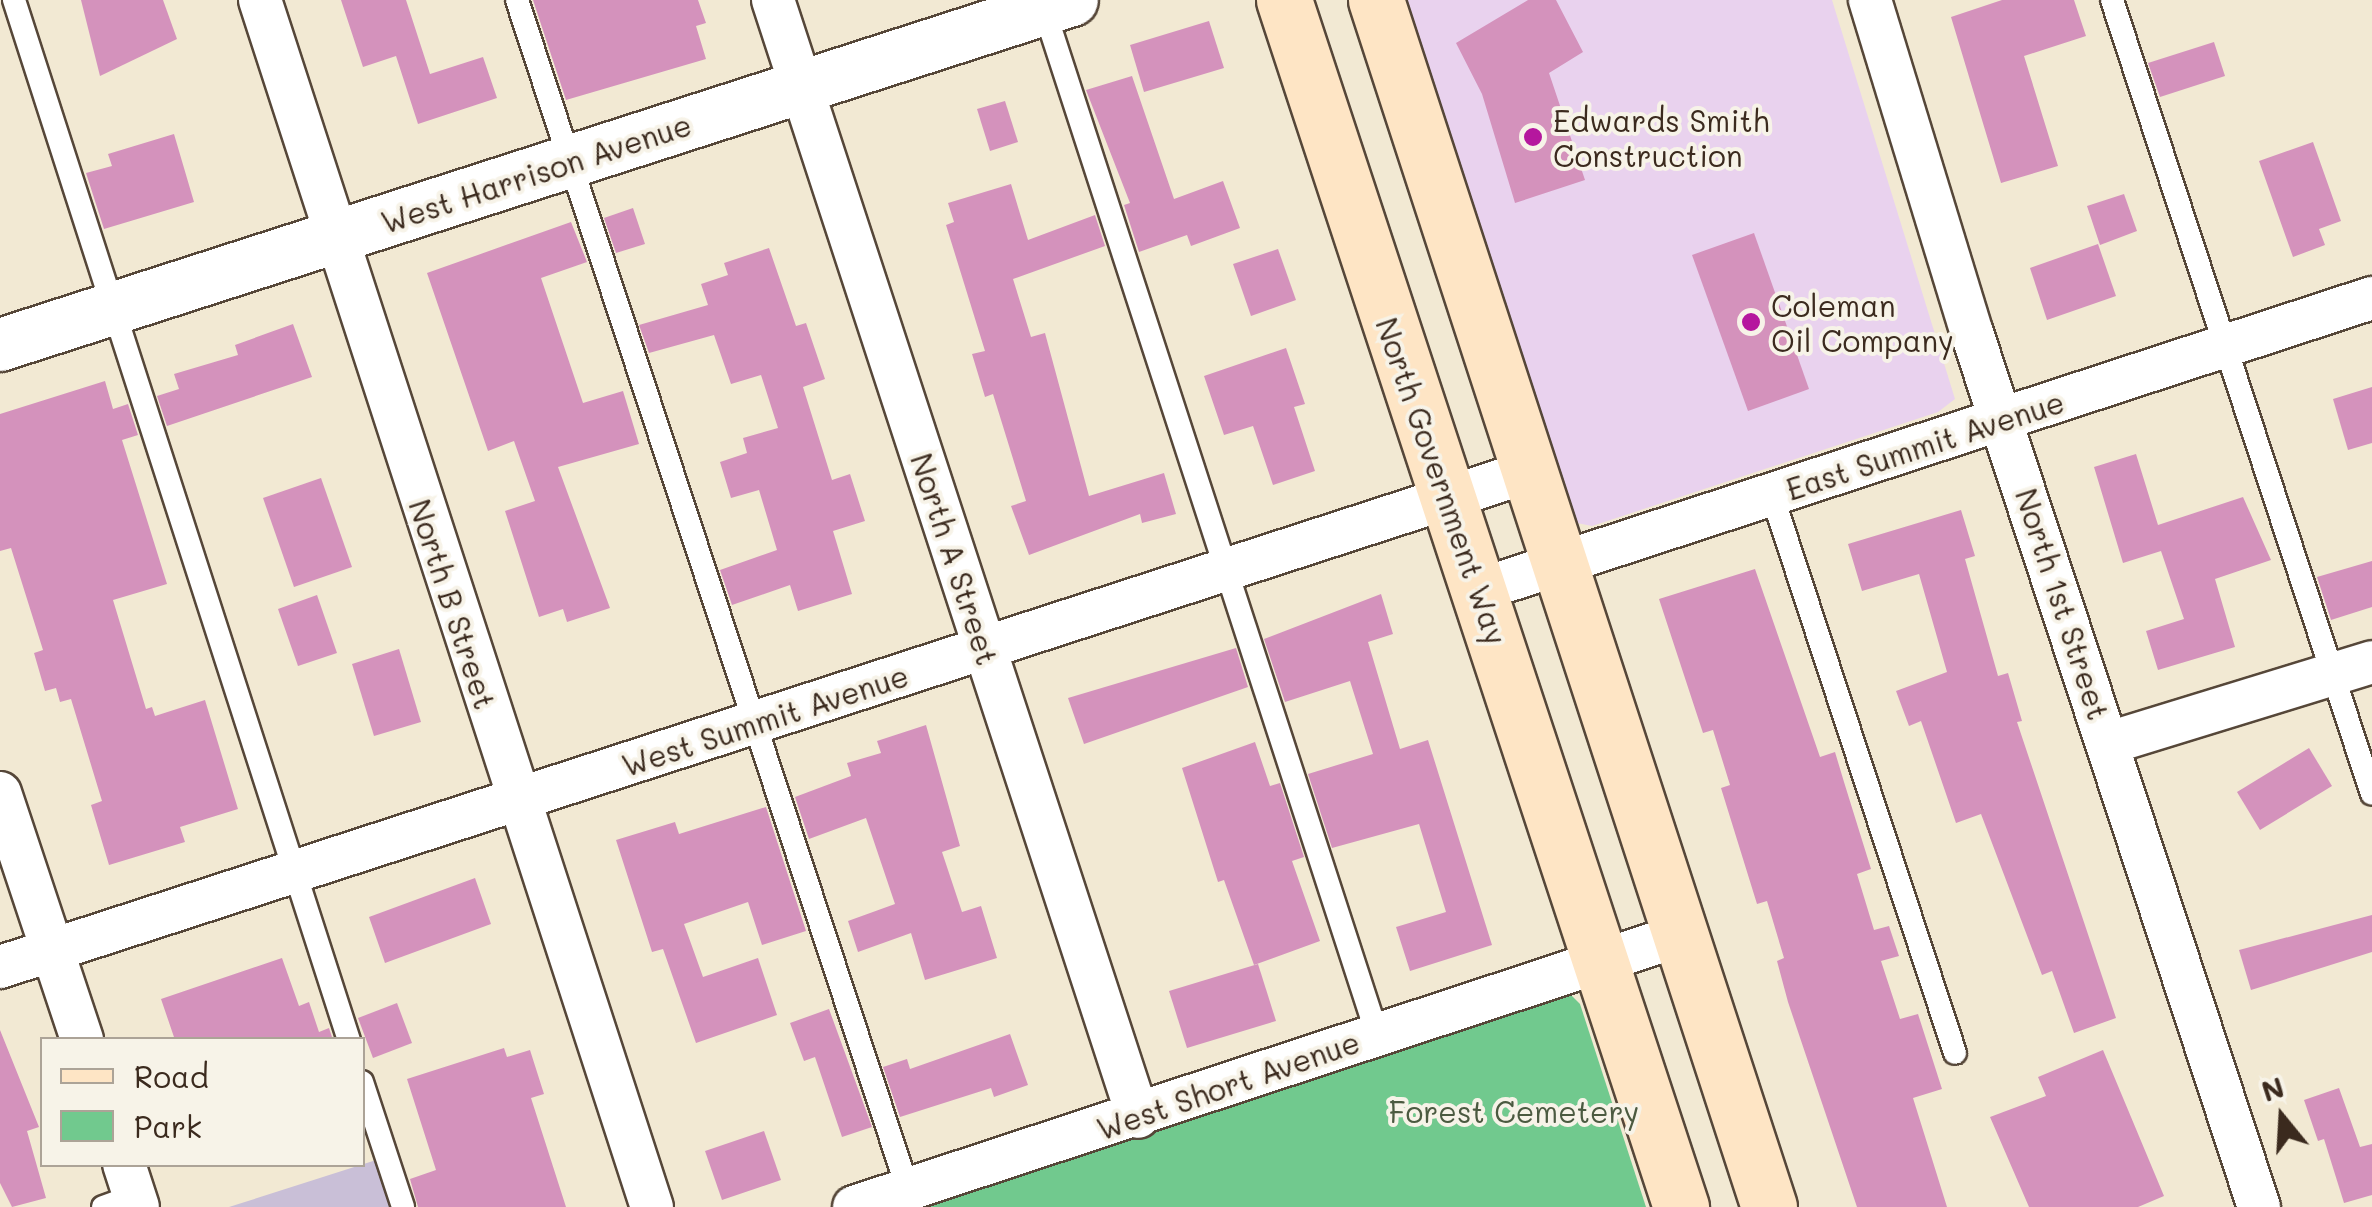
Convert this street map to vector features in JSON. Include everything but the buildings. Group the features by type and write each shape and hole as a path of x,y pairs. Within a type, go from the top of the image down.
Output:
{"main road":[{"name":"North Government Way","path":"1284,0 1681,1207"},
{"path":"1376,0 1769,1207"}],"street":[{"name":"North B Street","path":"260,0 516,799 652,1207"},
{"name":"North A Street","path":"773,0 1138,1118"},
{"name":"North 1st Street","path":"1870,0 2001,419 2259,1207"},
{"name":"West Harrison Avenue","path":"0,345 802,88 1052,3"},
{"name":"East Summit Avenue","path":"1479,590 2372,298"},
{"name":"West Summit Avenue","path":"0,968 1530,471"},
{"path":"2109,743 2353,668"},
{"path":"0,793 81,1037"},
{"path":"1601,961 1681,936"},
{"name":"West Short Avenue","path":"854,1207 1138,1118 1601,961"}],"lane":[{"path":"14,0 348,1037"},
{"path":"516,0 908,1190"},
{"path":"2112,0 2230,345 2353,668 2372,794"},
{"path":"1052,3 1224,570 1377,1034"},
{"path":"1772,495 1955,1053"},
{"path":"365,1091 402,1207"}],"shaded area":[{"path":"1401,0 1832,0 1955,399 1938,412 1592,526 1572,522"},
{"path":"395,1154 411,1207 229,1207 354,1167 365,1167 365,1164"}],"green space":[{"name":"Forest Cemetery","path":"1570,994 1580,1004 1646,1207 905,1207"}],"place":[{"name":"Edwards Smith Construction","path":"1533,137"},
{"name":"Coleman Oil Company","path":"1751,322"}]}
